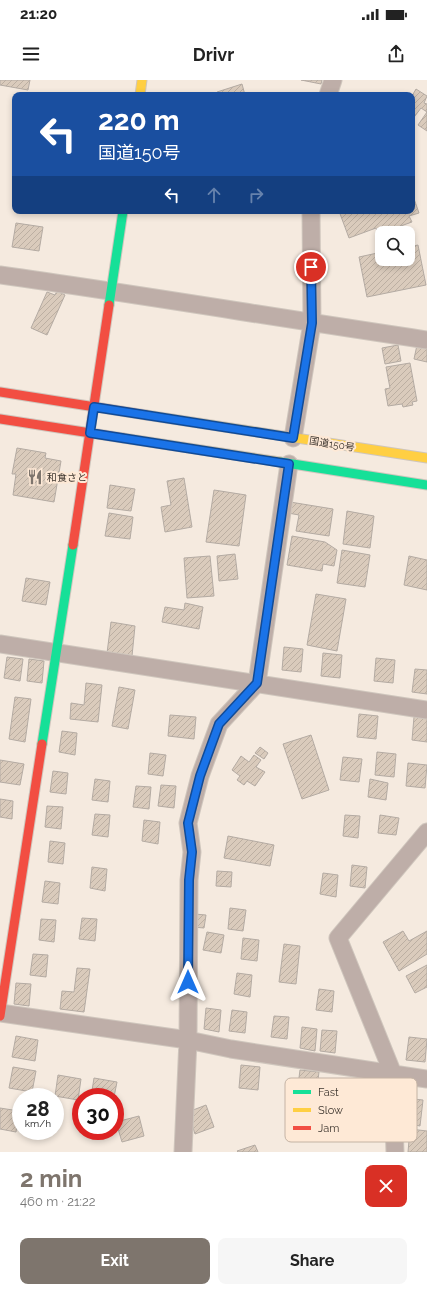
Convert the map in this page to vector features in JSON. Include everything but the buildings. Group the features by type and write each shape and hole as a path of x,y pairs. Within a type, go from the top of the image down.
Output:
{"main road":[{"path":"140,92 142,80"},
{"path":"0,1014 123,214"},
{"name":"国道150号","path":"0,392 427,458"},
{"path":"0,419 427,485"}],"street":[{"path":"329,92 333,80"},
{"path":"293,438 312,323 311,214"},
{"path":"0,275 112,290 312,323 427,340"},
{"path":"183,1152 188,1040 189,880 192,852 188,823 200,776 219,724 257,683 289,464"},
{"path":"0,644 427,710"},
{"path":"393,1078 393,1074 338,938 427,832"},
{"path":"0,1014 188,1040 231,1049 427,1079"},
{"path":"395,1142 395,1152"}],"traffic: fast":[{"path":"109,305 123,214"},
{"path":"280,462 427,485"},
{"path":"42,744 73,545"}],"traffic: slow":[{"path":"140,92 142,80"},
{"path":"146,415 427,458"},
{"path":"123,438 280,462"}],"traffic: jam":[{"path":"73,545 109,305"},
{"path":"0,392 146,415"},
{"path":"0,419 123,438"},
{"path":"0,1016 42,744"}],"place":[{"name":"和食さと","path":"35,477"}],"route":[{"path":"188,982 189,880 192,852 188,823 200,776 219,724 257,683 289,464 90,433 94,407 293,438 312,323 311,267"}]}
